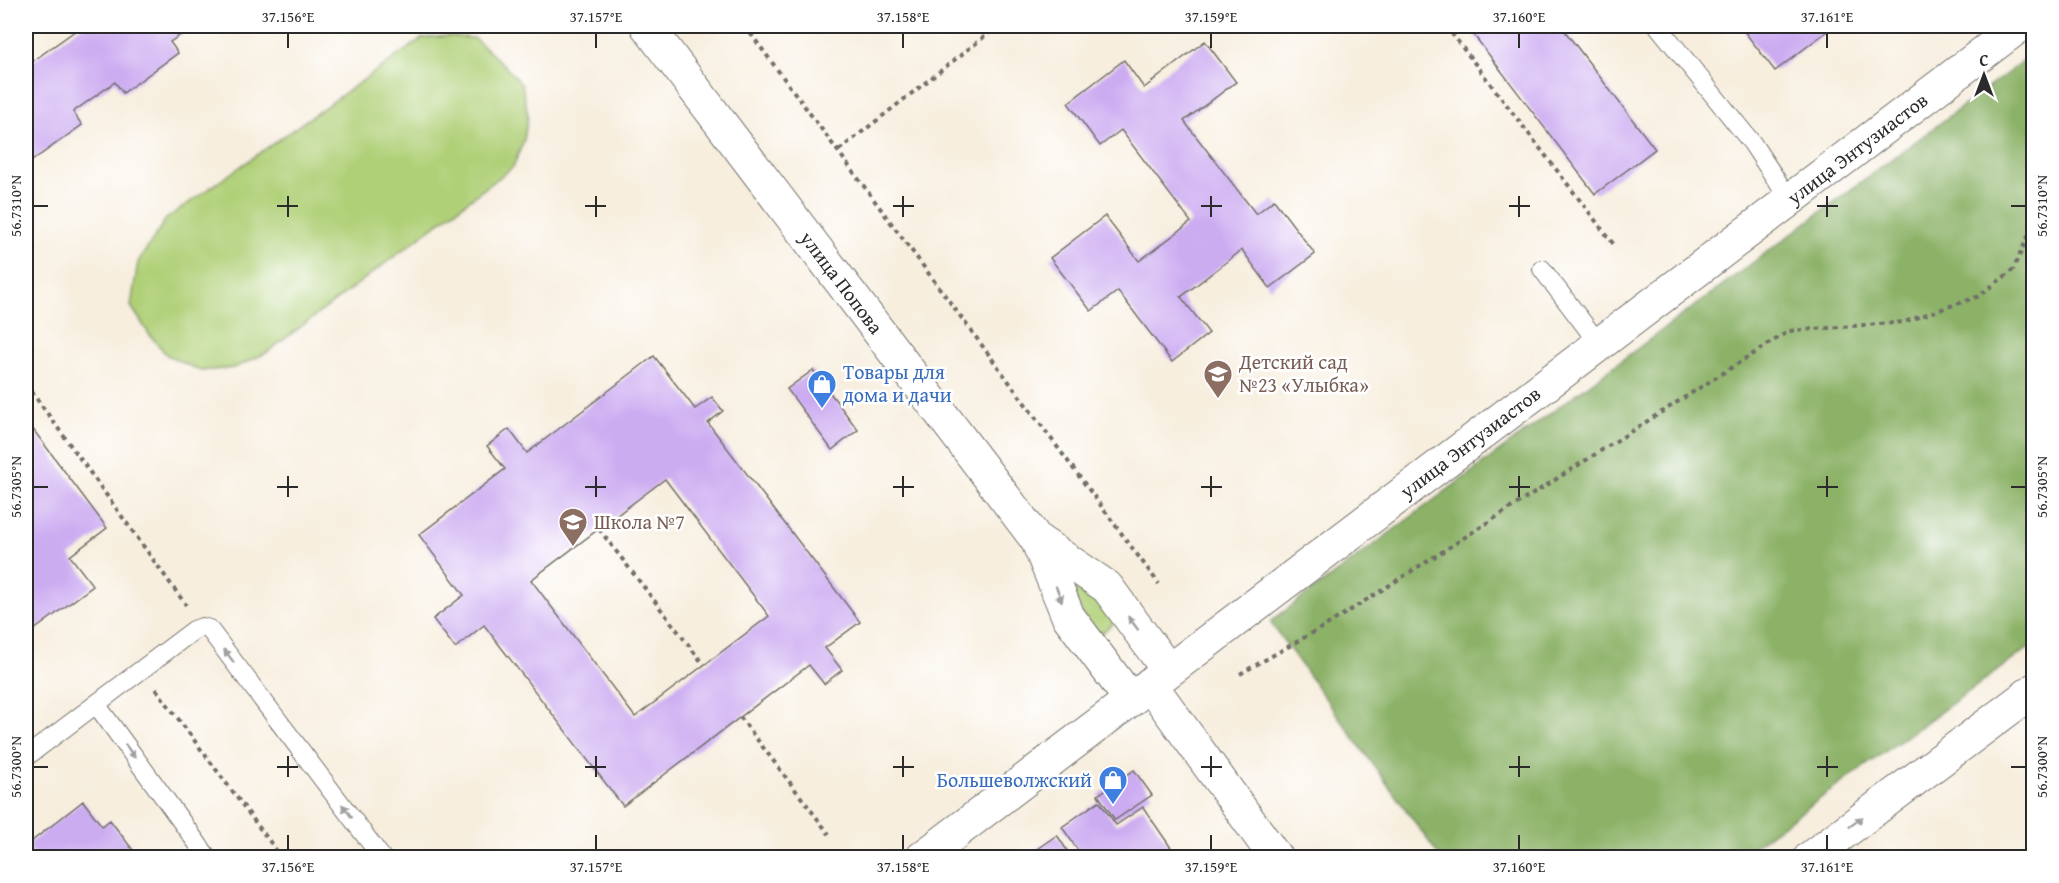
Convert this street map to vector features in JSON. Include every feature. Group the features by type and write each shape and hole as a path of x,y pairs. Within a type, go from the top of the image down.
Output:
{"street":[{"name":"улица Попова","path":"647,26 1037,540 1068,616 1149,684"},
{"name":"улица Энтузиастов","path":"922,858 2019,26"},
{"name":"улица Попова","path":"1037,540 1107,587 1149,684"},
{"path":"1149,684 1276,858"},
{"path":"1809,858 2034,690"}],"lane":[{"path":"1658,26 1752,143 1789,199"},
{"path":"1542,269 1599,344"},
{"path":"26,757 194,630 202,627 208,629 382,858"},
{"path":"96,704 208,858"}],"path":[{"path":"745,26 1159,584"},
{"path":"839,150 998,26"},
{"path":"1446,26 1615,246"},
{"path":"1240,674 1329,623 1789,331 1904,322 1977,297 2012,271 2034,224"},
{"path":"26,384 202,627"},
{"path":"599,529 704,665"},
{"path":"142,669 282,858"},
{"path":"740,717 829,834"}],"green space":[{"path":"449,36 474,38 522,85 528,115 524,140 513,167 266,353 234,368 200,371 167,355 149,334 131,306 138,262 166,219 423,38"},
{"path":"2033,54 2033,645 1739,857 1440,857 1270,622"},
{"path":"1058,566 1119,619 1095,638"}],"building":[{"path":"82,26 194,26 170,42 178,53 123,93 115,82 73,112 82,125 26,165 26,66"},
{"path":"1467,26 1561,26 1655,149 1595,194"},
{"path":"1740,26 1834,26 1775,71"},
{"path":"1205,41 1236,82 1184,121 1256,214 1274,200 1315,254 1270,288 1242,250 1181,297 1209,333 1172,362 1118,291 1091,311 1050,258 1105,216 1139,261 1191,222 1121,130 1100,146 1068,103 1124,60 1144,88"},
{"path":"654,356 695,409 712,397 723,411 708,423 860,622 825,648 842,670 824,684 809,665 623,806 484,625 455,648 433,619 464,595 419,535 505,469 487,446 509,429 527,453","holes":["665,479 769,616 635,717 531,580"]},
{"name":"Товары для дома и дачи","path":"813,370 858,430 832,450 787,389"},
{"path":"26,420 107,528 70,556 93,586 34,630 26,619"},
{"path":"1134,770 1152,795 1115,820 1098,795"},
{"path":"83,801 102,826 110,820 139,858 36,858 27,845"},
{"path":"1099,801 1116,825 1143,807 1178,858 1083,858 1062,827"},
{"path":"1057,835 1072,858 1024,858"}],"place":[{"name":"Детский сад №23 «Улыбка»","path":"1218,400"},
{"name":"Товары для дома и дачи","path":"822,410"},
{"name":"Школа №7","path":"573,548"},
{"name":"Большеволжский","path":"1113,806"}]}
